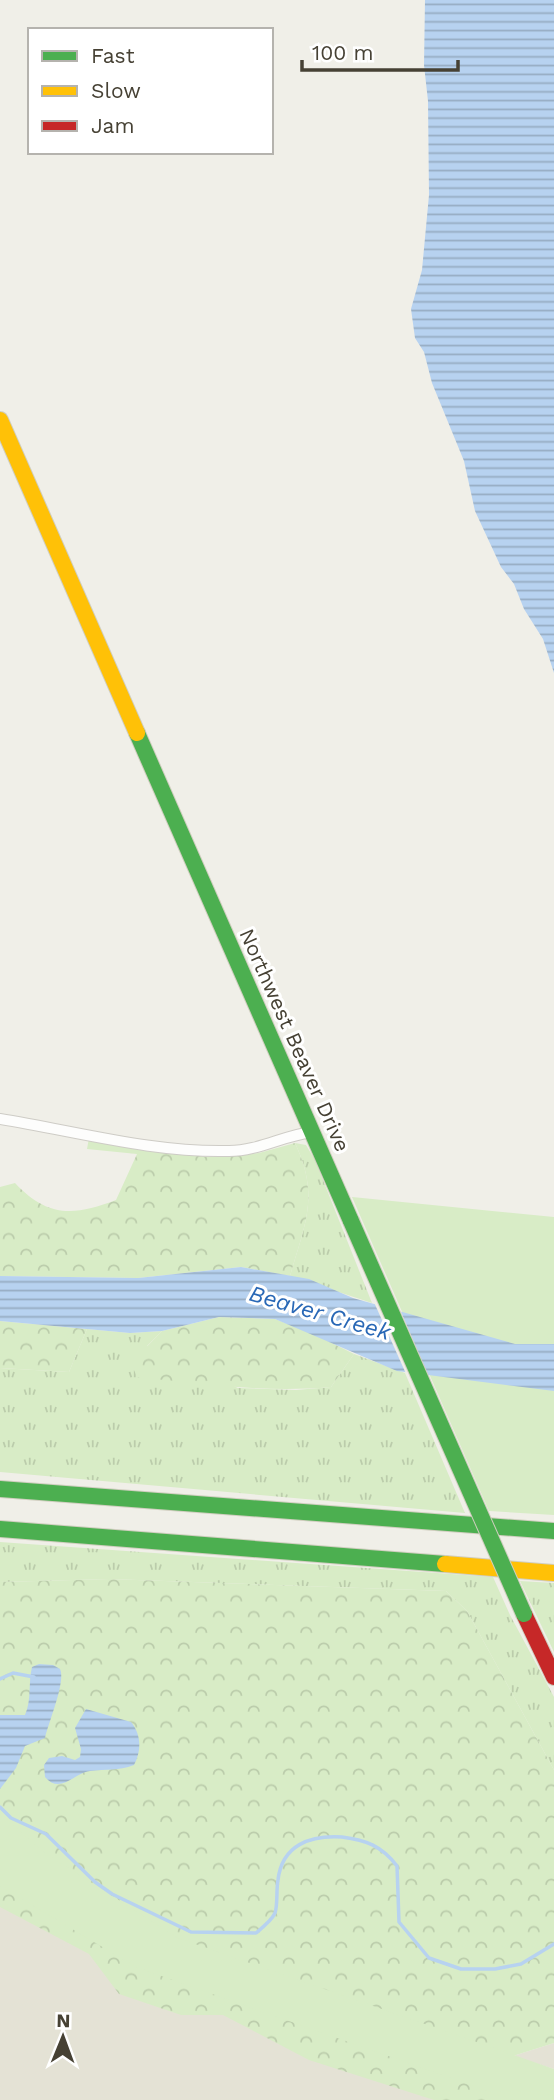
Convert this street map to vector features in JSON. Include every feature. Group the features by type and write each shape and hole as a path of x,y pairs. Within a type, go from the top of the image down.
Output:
{"main road":[{"name":"Northwest Beaver Drive","path":"0,420 554,1677"},
{"path":"0,1489 554,1531"},
{"path":"0,1529 554,1573"}],"street":[{"path":"0,1119 125,1141 228,1151 248,1150 296,1134 313,1132"}],"shaded area":[{"path":"0,1886 513,2100 0,2100"},
{"path":"554,2043 554,2069 513,2056"}],"green space":[{"path":"89,1138 206,1157 259,1153 295,1143 307,1179 308,1210 290,1276 241,1267 138,1278 0,1276 0,1187 15,1183 39,1203 62,1211 87,1209 116,1200 137,1154 87,1149"},
{"path":"295,1143 306,1145 315,1160 372,1303 290,1276 308,1210 307,1179"},
{"path":"352,1197 554,1217 554,1515 489,1511"},
{"path":"219,1317 275,1319 354,1354 331,1387 258,1388 137,1377 131,1363 162,1331"},
{"path":"0,1321 87,1329 69,1372 0,1368"},
{"path":"87,1329 130,1333 162,1331 147,1346 238,1388 296,1390 331,1387 354,1354 405,1373 465,1513 0,1472 0,1368 69,1372"},
{"path":"0,1542 493,1577 554,1697 554,1770 467,1611 446,1591 109,1579 0,1582"},
{"path":"109,1579 446,1591 467,1611 554,1770 554,2043 513,2056 485,2046 554,2100 434,2100 309,2060 223,2015 181,2015 119,1994 89,1954 0,1907 0,1582"},
{"path":"520,1581 554,1583 554,1652"},
{"path":"0,1813 42,1851 178,1938 554,2069 554,2100 513,2100 136,1967 0,1886"}],"water":[{"path":"425,0 554,0 554,673 543,639 524,609 514,584 501,567 475,511 464,461 432,383 424,352 415,338 411,309 422,270 429,195 428,101 424,65"},
{"name":"Beaver Creek","path":"241,1267 309,1279 353,1298 515,1344 554,1344 554,1391 397,1371 275,1319 219,1317 162,1331 130,1333 0,1321 0,1276 138,1278"},
{"path":"39,1664 53,1665 60,1669 61,1675 59,1692 45,1738 25,1746 16,1768 0,1789 0,1715 25,1715 32,1667"},
{"path":"86,1709 131,1722 139,1742 134,1765 90,1771 62,1784 51,1782 45,1777 44,1765 49,1758 62,1756 75,1760 80,1757 81,1749 75,1728"}],"pier":[{"path":"373,1300 399,1307 430,1380 407,1376"}],"waterway":[{"path":"0,1679 13,1673 34,1677"},
{"path":"0,1807 11,1818 46,1834 95,1882 112,1894 191,1932 256,1933 275,1913 281,1868 292,1850 309,1840 342,1837 373,1845 397,1866 399,1922 429,1958 461,1969 495,1969 521,1964 554,1944"}],"traffic: fast":[{"path":"137,733 351,1221"},
{"path":"351,1221 524,1614"},
{"path":"0,1489 554,1531"},
{"path":"0,1529 445,1564"}],"traffic: slow":[{"path":"0,420 137,733"},
{"path":"445,1564 554,1573"}],"traffic: jam":[{"path":"524,1614 554,1677"}]}
